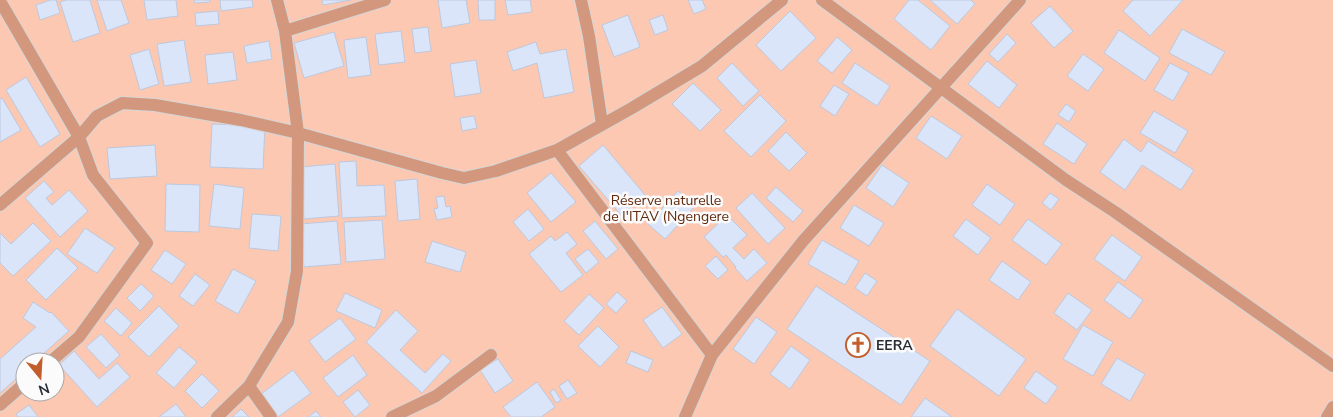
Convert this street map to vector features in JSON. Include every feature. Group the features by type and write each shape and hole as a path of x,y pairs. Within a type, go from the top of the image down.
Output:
{"street":[{"path":"218,417 249,386 288,322 297,271 298,134 285,30 277,0"},
{"path":"285,30 385,0"},
{"path":"581,0 589,36 602,124"},
{"path":"0,206 79,137 97,116 122,103 156,105 231,118 464,178 496,171 557,150 632,108 702,66 782,0"},
{"path":"822,0 1066,180 1115,212 1333,366"},
{"path":"685,417 712,355 804,241 1020,0"},
{"path":"0,1 79,137 93,175 147,243 79,337 62,352"},
{"path":"557,150 712,355"},
{"path":"392,417 436,396 491,355"},
{"path":"249,386 270,417"},
{"path":"0,405 15,392"},
{"path":"1327,417 1333,407"}],"green space":[{"name":"Réserve naturelle de l'ITAV (Ngengere","path":"0,0 1333,0 1333,417 0,417"}],"building":[{"path":"56,0 60,13 40,20 36,5"},
{"path":"66,0 90,0 100,33 73,42 60,2"},
{"path":"97,0 121,0 129,23 107,31"},
{"path":"144,0 176,0 178,16 147,20"},
{"path":"194,0 210,0 210,2 195,3"},
{"path":"220,0 252,0 253,7 221,11"},
{"path":"322,0 351,0 323,5"},
{"path":"438,0 466,0 470,23 442,28"},
{"path":"478,0 495,0 495,20 479,20"},
{"path":"505,0 530,0 532,12 508,15"},
{"path":"688,0 702,0 706,9 694,14"},
{"path":"909,0 918,0 950,26 931,50 894,19"},
{"path":"930,0 971,0 975,4 957,24"},
{"path":"1133,0 1183,0 1150,36 1123,11"},
{"path":"1050,6 1073,31 1054,48 1031,23"},
{"path":"218,11 219,24 196,26 195,13"},
{"path":"790,11 816,38 781,71 756,45"},
{"path":"628,15 640,47 614,57 602,25"},
{"path":"663,15 668,30 655,35 649,20"},
{"path":"428,27 431,51 415,53 412,29"},
{"path":"1182,29 1225,52 1211,75 1169,53"},
{"path":"1119,30 1160,58 1145,81 1104,53"},
{"path":"401,31 405,62 379,65 375,34"},
{"path":"334,32 344,66 304,78 294,43"},
{"path":"1007,34 1016,43 998,62 989,54"},
{"path":"366,37 371,75 348,78 344,40"},
{"path":"837,37 852,50 832,73 817,61"},
{"path":"184,40 191,82 164,86 157,44"},
{"path":"269,41 272,59 247,63 244,46"},
{"path":"536,42 540,54 566,49 574,92 544,98 537,63 513,71 507,52"},
{"path":"149,49 159,84 140,90 130,55"},
{"path":"233,52 237,80 208,84 205,55"},
{"path":"1083,54 1104,69 1088,91 1067,76"},
{"path":"476,60 481,93 455,97 450,64"},
{"path":"987,61 1017,85 999,108 968,84"},
{"path":"732,63 759,91 743,106 717,78"},
{"path":"855,63 890,86 877,106 842,83"},
{"path":"1170,63 1189,73 1173,101 1154,90"},
{"path":"26,77 60,134 40,147 6,90"},
{"path":"693,83 721,110 700,131 672,104"},
{"path":"834,85 849,94 835,116 820,106"},
{"path":"760,95 786,121 751,157 724,131"},
{"path":"2,98 21,130 0,142 0,99"},
{"path":"1066,104 1076,111 1069,122 1058,115"},
{"path":"1154,111 1188,131 1175,153 1140,133"},
{"path":"474,116 477,128 462,131 460,118"},
{"path":"931,116 962,136 947,159 916,138"},
{"path":"1057,123 1087,144 1074,164 1043,144"},
{"path":"212,124 265,126 263,169 210,167"},
{"path":"786,132 807,153 789,171 768,151"},
{"path":"1124,139 1141,152 1148,141 1194,170 1181,190 1142,165 1125,190 1100,172"},
{"path":"155,145 157,176 110,179 107,148"},
{"path":"603,145 645,195 621,215 579,166"},
{"path":"356,161 357,186 384,185 386,216 342,218 339,162"},
{"path":"335,164 339,216 304,219 300,167"},
{"path":"882,165 909,183 893,207 866,188"},
{"path":"551,173 576,202 551,222 527,193"},
{"path":"417,179 420,219 398,221 395,181"},
{"path":"44,181 54,192 46,198 52,205 69,190 88,211 60,237 25,198"},
{"path":"166,184 200,185 199,232 165,231"},
{"path":"214,184 244,188 240,229 209,226"},
{"path":"987,184 1015,204 1000,225 972,205"},
{"path":"776,187 803,211 793,222 766,198"},
{"path":"678,191 695,206 665,239 648,224"},
{"path":"752,193 785,228 768,244 736,208"},
{"path":"1050,193 1059,199 1051,210 1042,203"},
{"path":"444,196 446,207 450,206 452,217 437,220 434,209 438,208 436,197"},
{"path":"854,205 884,223 869,246 840,228"},
{"path":"528,209 544,229 529,241 513,222"},
{"path":"252,214 281,216 278,251 249,248"},
{"path":"727,215 747,235 733,248 744,259 754,249 767,263 747,281 726,255 723,257 704,237"},
{"path":"966,219 991,238 978,255 953,236"},
{"path":"1028,219 1062,244 1046,265 1012,240"},
{"path":"382,220 385,259 346,262 344,222"},
{"path":"337,221 341,264 304,267 300,224"},
{"path":"595,221 618,249 606,259 583,231"},
{"path":"33,223 51,241 13,276 0,263 0,233 11,244"},
{"path":"85,228 115,248 97,273 67,254"},
{"path":"567,232 577,244 566,253 583,275 561,292 529,254 551,236 555,241"},
{"path":"1112,235 1142,257 1125,281 1094,259"},
{"path":"822,240 859,261 845,285 808,264"},
{"path":"432,241 466,252 460,272 425,262"},
{"path":"57,248 78,268 46,300 26,280"},
{"path":"588,249 599,262 586,273 575,259"},
{"path":"165,250 186,264 172,284 151,270"},
{"path":"716,256 728,270 718,279 705,266"},
{"path":"1002,261 1031,282 1018,300 989,280"},
{"path":"233,269 256,281 238,314 215,301"},
{"path":"865,273 877,281 867,296 855,288"},
{"path":"195,274 210,285 193,306 179,296"},
{"path":"1118,282 1143,300 1130,319 1104,300"},
{"path":"141,284 154,296 140,311 127,298"},
{"name":"EERA","path":"816,286 930,361 901,405 787,329"},
{"path":"617,292 627,301 616,313 606,304"},
{"path":"345,293 382,310 375,328 336,311"},
{"path":"1068,293 1092,310 1077,330 1054,313"},
{"path":"589,294 604,308 579,335 564,321"},
{"path":"33,302 51,312 69,331 45,352 15,352 15,380 0,393 0,359 36,327 23,318"},
{"path":"159,306 179,326 149,357 128,337"},
{"path":"662,307 682,334 663,348 643,320"},
{"path":"116,308 132,323 121,336 104,321"},
{"path":"957,309 1026,359 999,396 930,346"},
{"path":"396,310 418,331 400,350 425,373 443,354 451,361 422,393 366,342"},
{"path":"756,317 777,332 754,364 733,349"},
{"path":"340,318 356,339 325,362 309,341"},
{"path":"1083,325 1113,342 1093,376 1063,359"},
{"path":"598,326 619,347 600,367 578,346"},
{"path":"101,334 120,355 106,368 86,347"},
{"path":"791,346 810,360 790,389 770,374"},
{"path":"179,347 197,362 174,388 156,373"},
{"path":"74,351 99,379 117,363 130,377 97,407 65,372 65,359"},
{"path":"631,351 653,360 648,372 626,363"},
{"path":"353,355 367,375 338,397 323,378"},
{"path":"1117,358 1145,374 1130,401 1101,384"},
{"path":"498,359 513,381 495,393 480,370"},
{"path":"293,370 311,393 278,417 261,394"},
{"path":"1036,371 1058,387 1046,404 1024,388"},
{"path":"202,374 219,391 202,408 185,391"},
{"path":"568,380 577,393 567,399 559,386"},
{"path":"537,382 555,407 541,417 511,417 503,407"},
{"path":"554,389 561,400 556,403 550,392"},
{"path":"358,390 370,405 355,417 343,402"},
{"path":"925,398 952,417 911,417"},
{"path":"176,404 186,417 159,417"},
{"path":"29,405 38,417 18,417 16,414"},
{"path":"241,409 249,417 232,417"},
{"path":"316,411 321,417 308,417"}],"place":[{"name":"EERA","path":"858,345"}]}
